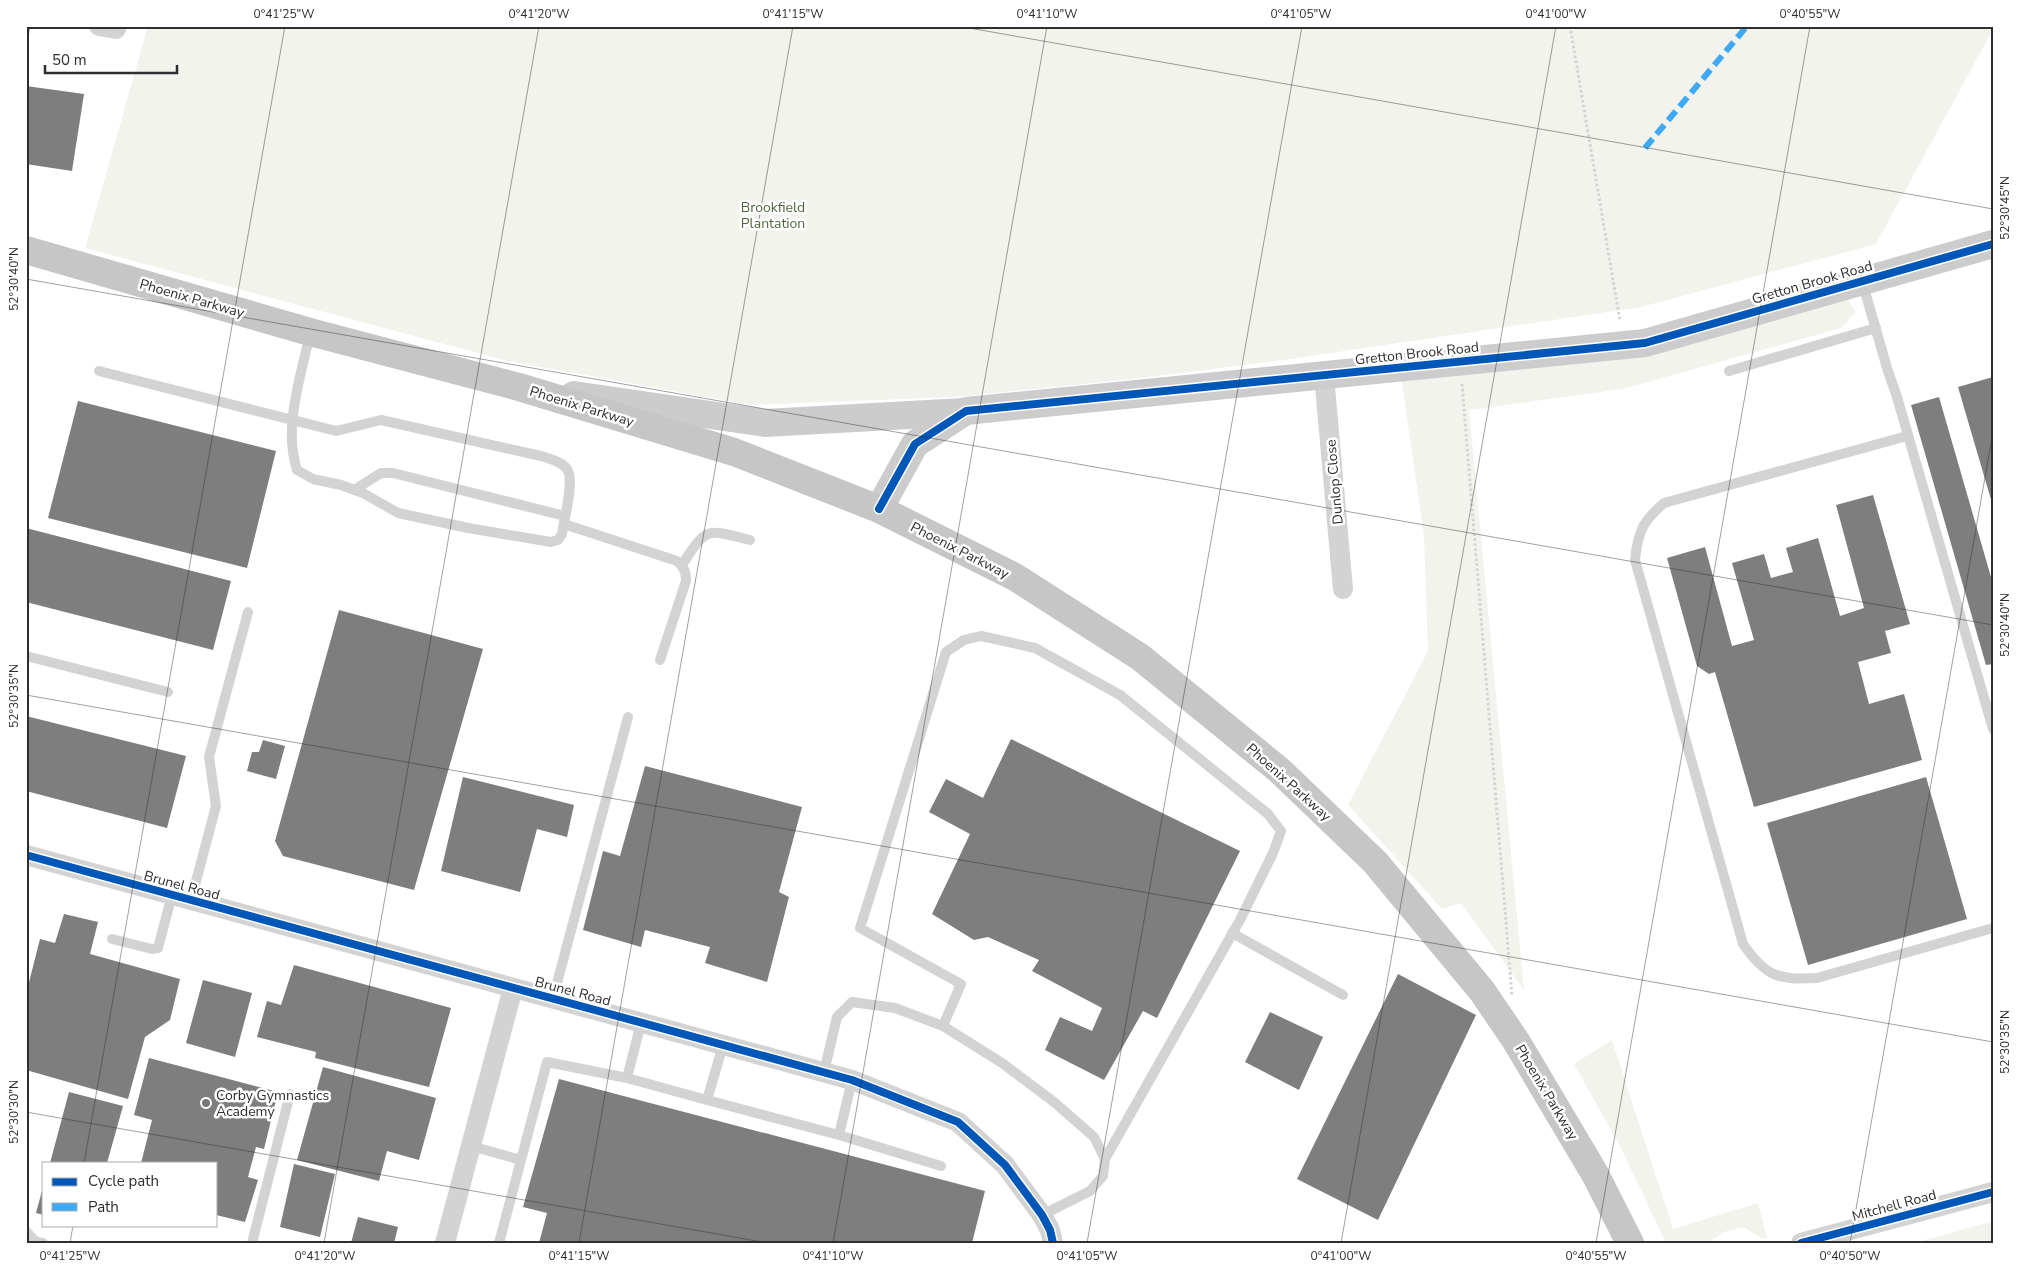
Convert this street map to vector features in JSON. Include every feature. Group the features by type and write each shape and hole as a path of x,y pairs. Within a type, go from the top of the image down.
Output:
{"main road":[{"name":"Phoenix Parkway","path":"26,250 310,332 519,387 734,452 879,510 1015,578 1140,658 1279,770 1368,856 1482,991 1516,1041 1595,1174 1630,1243"}],"street":[{"name":"Gretton Brook Road","path":"879,510 915,444 966,411 1645,343 1993,244"},
{"name":"Dunlop Close","path":"1324,375 1343,589"},
{"path":"519,387 765,423 966,411"},
{"name":"Brunel Road","path":"26,855 852,1080 958,1122 1005,1165 1042,1215 1050,1230 1053,1243"},
{"path":"445,1243 513,988"},
{"name":"Mitchell Road","path":"1802,1243 1993,1192"}],"lane":[{"path":"1862,281 1993,729"},
{"path":"1729,371 1876,328"},
{"path":"99,371 292,420 336,431 381,420 541,456 558,462 568,470 570,480 562,534 558,540 552,542 468,528 398,513 354,490 313,479 298,470 292,453 292,420 310,332"},
{"path":"1907,436 1664,503 1649,516 1638,537 1634,560 1743,944 1756,963 1771,974 1779,976 1794,979 1817,978 1993,928"},
{"path":"354,490 381,474 394,473 564,520 677,561 682,565 686,573 686,581 660,660"},
{"path":"682,565 696,543 704,535 716,531 750,540"},
{"path":"112,939 152,949 158,948 182,897 216,806 209,757 248,612"},
{"path":"943,1026 961,984 860,928 946,652 964,640 981,636 1035,648 1120,695 1268,814 1281,831 1266,868 1232,933 1104,1159"},
{"path":"26,656 168,692"},
{"path":"553,998 628,717"},
{"path":"1232,933 1343,995"},
{"path":"824,1072 837,1018 852,1002 895,1008 943,1026 1002,1063 1054,1102 1094,1137 1104,1159 1104,1176 1090,1191 1042,1215"},
{"path":"627,1078 641,1023"},
{"path":"707,1100 723,1045"},
{"path":"500,1243 547,1062 627,1078 839,1135 941,1166"},
{"path":"839,1135 852,1080"},
{"path":"252,1243 290,1094"},
{"path":"471,1146 521,1160"},
{"path":"26,1231 35,1241 43,1243"}],"path":[{"path":"1570,26 1620,321"},
{"path":"1461,361 1513,1002"}],"green space":[{"name":"Brookfield Plantation","path":"148,26 1993,26 1993,29 1876,244 1641,307 1291,359 1124,380 955,397 750,405 508,361 85,248"},
{"path":"1846,297 1856,312 1841,328 1623,389 1469,410 1524,990 1461,903 1442,909 1348,805 1428,651 1424,535 1401,377"},
{"path":"1612,1040 1673,1229 1758,1203 1767,1238 1761,1238 1745,1228 1739,1228 1724,1232 1708,1243 1666,1243 1620,1146 1574,1064"},
{"path":"1993,1221 1993,1243 1914,1243"}],"building":[{"path":"26,86 84,94 72,171 26,164"},
{"path":"1993,377 1993,503 1992,503 1958,387"},
{"path":"1939,397 1993,584 1993,664 1986,665 1911,405"},
{"path":"78,401 276,451 247,568 48,518"},
{"path":"1873,495 1910,624 1885,631 1891,653 1858,662 1869,704 1904,694 1922,760 1754,807 1715,672 1709,674 1697,666 1667,558 1705,547 1732,646 1754,640 1732,563 1764,554 1771,578 1793,572 1786,548 1818,538 1840,616 1864,608 1836,505"},
{"path":"26,528 231,581 213,650 26,602"},
{"path":"339,610 483,649 414,890 283,856 275,841"},
{"path":"26,716 186,756 167,828 26,791"},
{"path":"1011,739 1240,851 1157,1018 1143,1011 1104,1080 1045,1050 1060,1017 1092,1031 1102,1008 1032,971 1039,960 988,937 974,940 932,914 970,834 929,812 946,779 983,798"},
{"path":"263,740 285,746 276,779 247,771 252,752 259,752"},
{"path":"645,766 802,807 779,892 789,897 767,982 705,963 710,947 645,930 641,947 583,930 603,851 620,856"},
{"path":"463,777 574,805 567,837 537,829 520,892 441,871"},
{"path":"1926,777 1967,919 1808,965 1767,823"},
{"path":"64,914 98,922 90,954 180,979 170,1020 145,1037 128,1099 26,1070 26,994 40,939 55,943"},
{"path":"294,965 451,1008 429,1087 315,1058 316,1052 257,1037 267,1001 281,1005"},
{"path":"1398,974 1476,1015 1378,1220 1297,1179"},
{"path":"203,980 252,993 235,1057 186,1043"},
{"path":"1270,1012 1323,1037 1299,1090 1245,1062"},
{"name":"Corby Gymnastics Academy","path":"149,1058 278,1092 264,1149 256,1147 248,1177 258,1180 245,1222 218,1215 218,1162 141,1162 152,1120 134,1115"},
{"path":"323,1067 436,1098 419,1160 387,1151 379,1181 297,1160"},
{"path":"559,1079 985,1191 972,1243 539,1243 547,1213 523,1207"},
{"path":"69,1092 123,1106 107,1162 50,1162"},
{"path":"294,1164 335,1174 320,1237 280,1227"},
{"path":"42,1191 42,1214 36,1213"},
{"path":"358,1217 398,1227 394,1243 351,1243"}],"marked path":[{"path":"1645,148 1747,26"}],"cycle path":[{"path":"879,509 915,444 966,411 1645,343 1993,244"},
{"path":"26,855 852,1080 958,1122 1005,1165 1042,1215 1050,1230 1053,1243"},
{"path":"1801,1243 1993,1192"}],"place":[{"name":"Corby Gymnastics Academy","path":"206,1103"}]}
